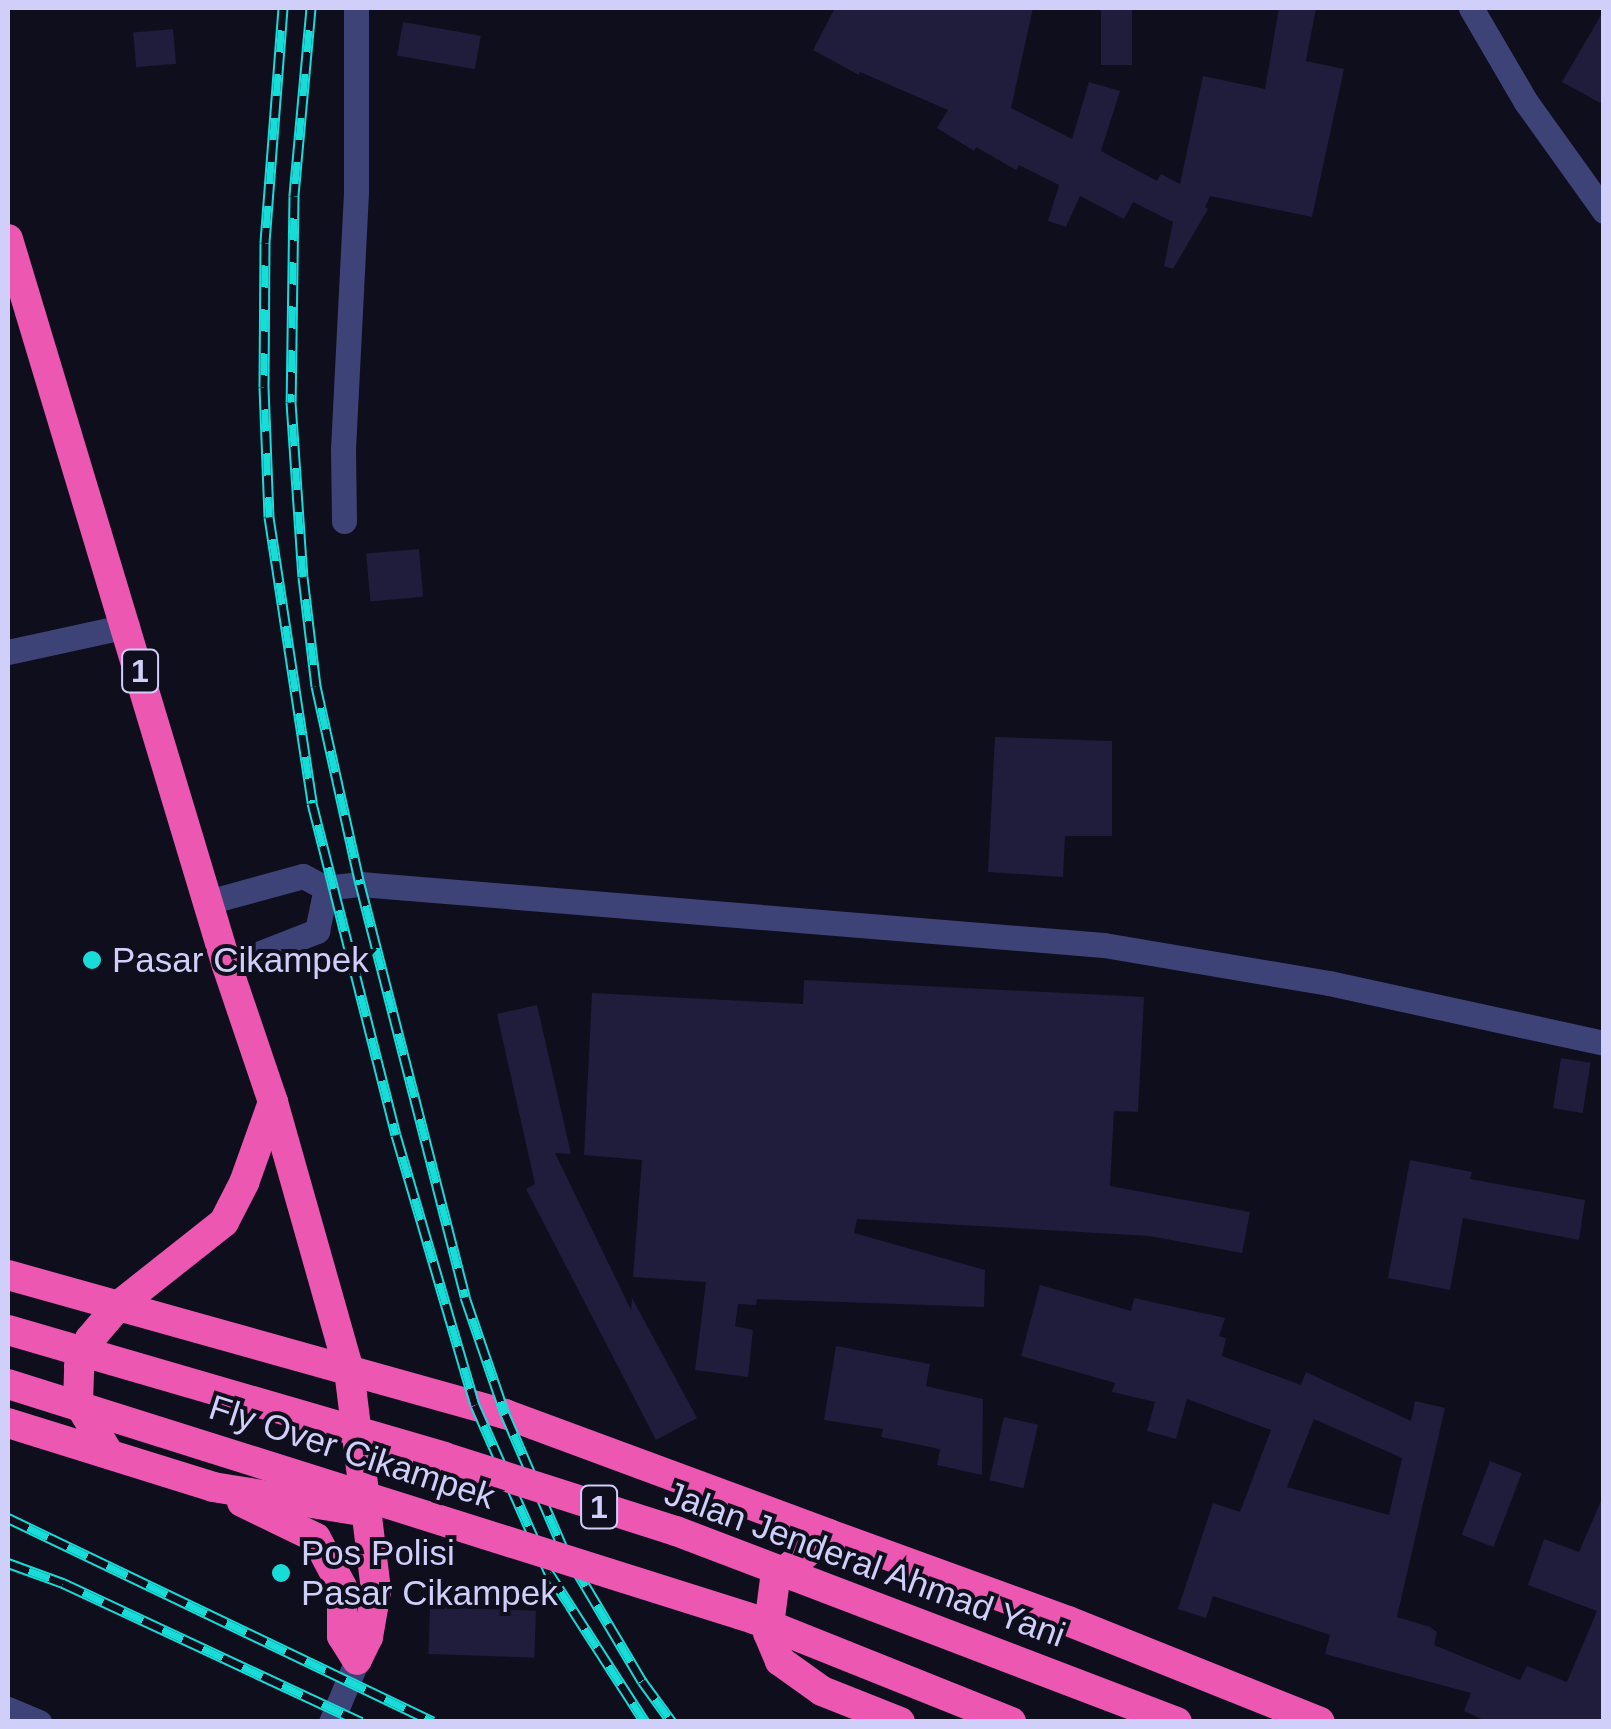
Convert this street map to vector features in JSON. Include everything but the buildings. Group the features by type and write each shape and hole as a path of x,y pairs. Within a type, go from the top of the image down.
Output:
{"highway":[{"name":"1","path":"8,240 227,966 273,1102 349,1370 376,1590 368,1637 357,1660"},
{"path":"109,1454 78,1402 76,1381 90,1338 118,1306 224,1222 244,1184 273,1102"},
{"path":"8,1275 505,1414 1068,1621 1320,1722"},
{"name":"Jalan Jenderal Ahmad Yani","path":"8,1330 426,1452 676,1532 1176,1722"},
{"name":"Fly Over Cikampek","path":"8,1384 754,1619 1010,1722"},
{"path":"8,1423 213,1487 368,1512"},
{"path":"213,1487 316,1538 342,1587 342,1636 357,1660"},
{"path":"829,1534 775,1580 768,1632 780,1661 822,1690 900,1722"}],"street":[{"path":"344,521 343,449 356,190 356,8"},
{"path":"1471,8 1526,102 1604,211"},
{"path":"8,652 126,626"},
{"path":"208,902 303,876 326,888 360,884 1104,945 1329,983 1604,1043"},
{"path":"227,966 318,931 326,888"},
{"path":"331,1722 357,1660"},
{"path":"8,1710 38,1722"}],"railway":[{"path":"283,8 265,243 264,387 269,517 312,803 396,1135 475,1405 549,1573 645,1722"},
{"path":"311,8 294,196 291,402 303,577 316,686 360,884 465,1297 505,1414 563,1548 642,1681 672,1722"},
{"path":"8,1518 433,1722"},
{"path":"8,1563 63,1583 361,1722"}],"place":[{"name":"Pasar Cikampek","path":"92,960"},
{"name":"Pos Polisi Pasar Cikampek","path":"281,1573"}]}
